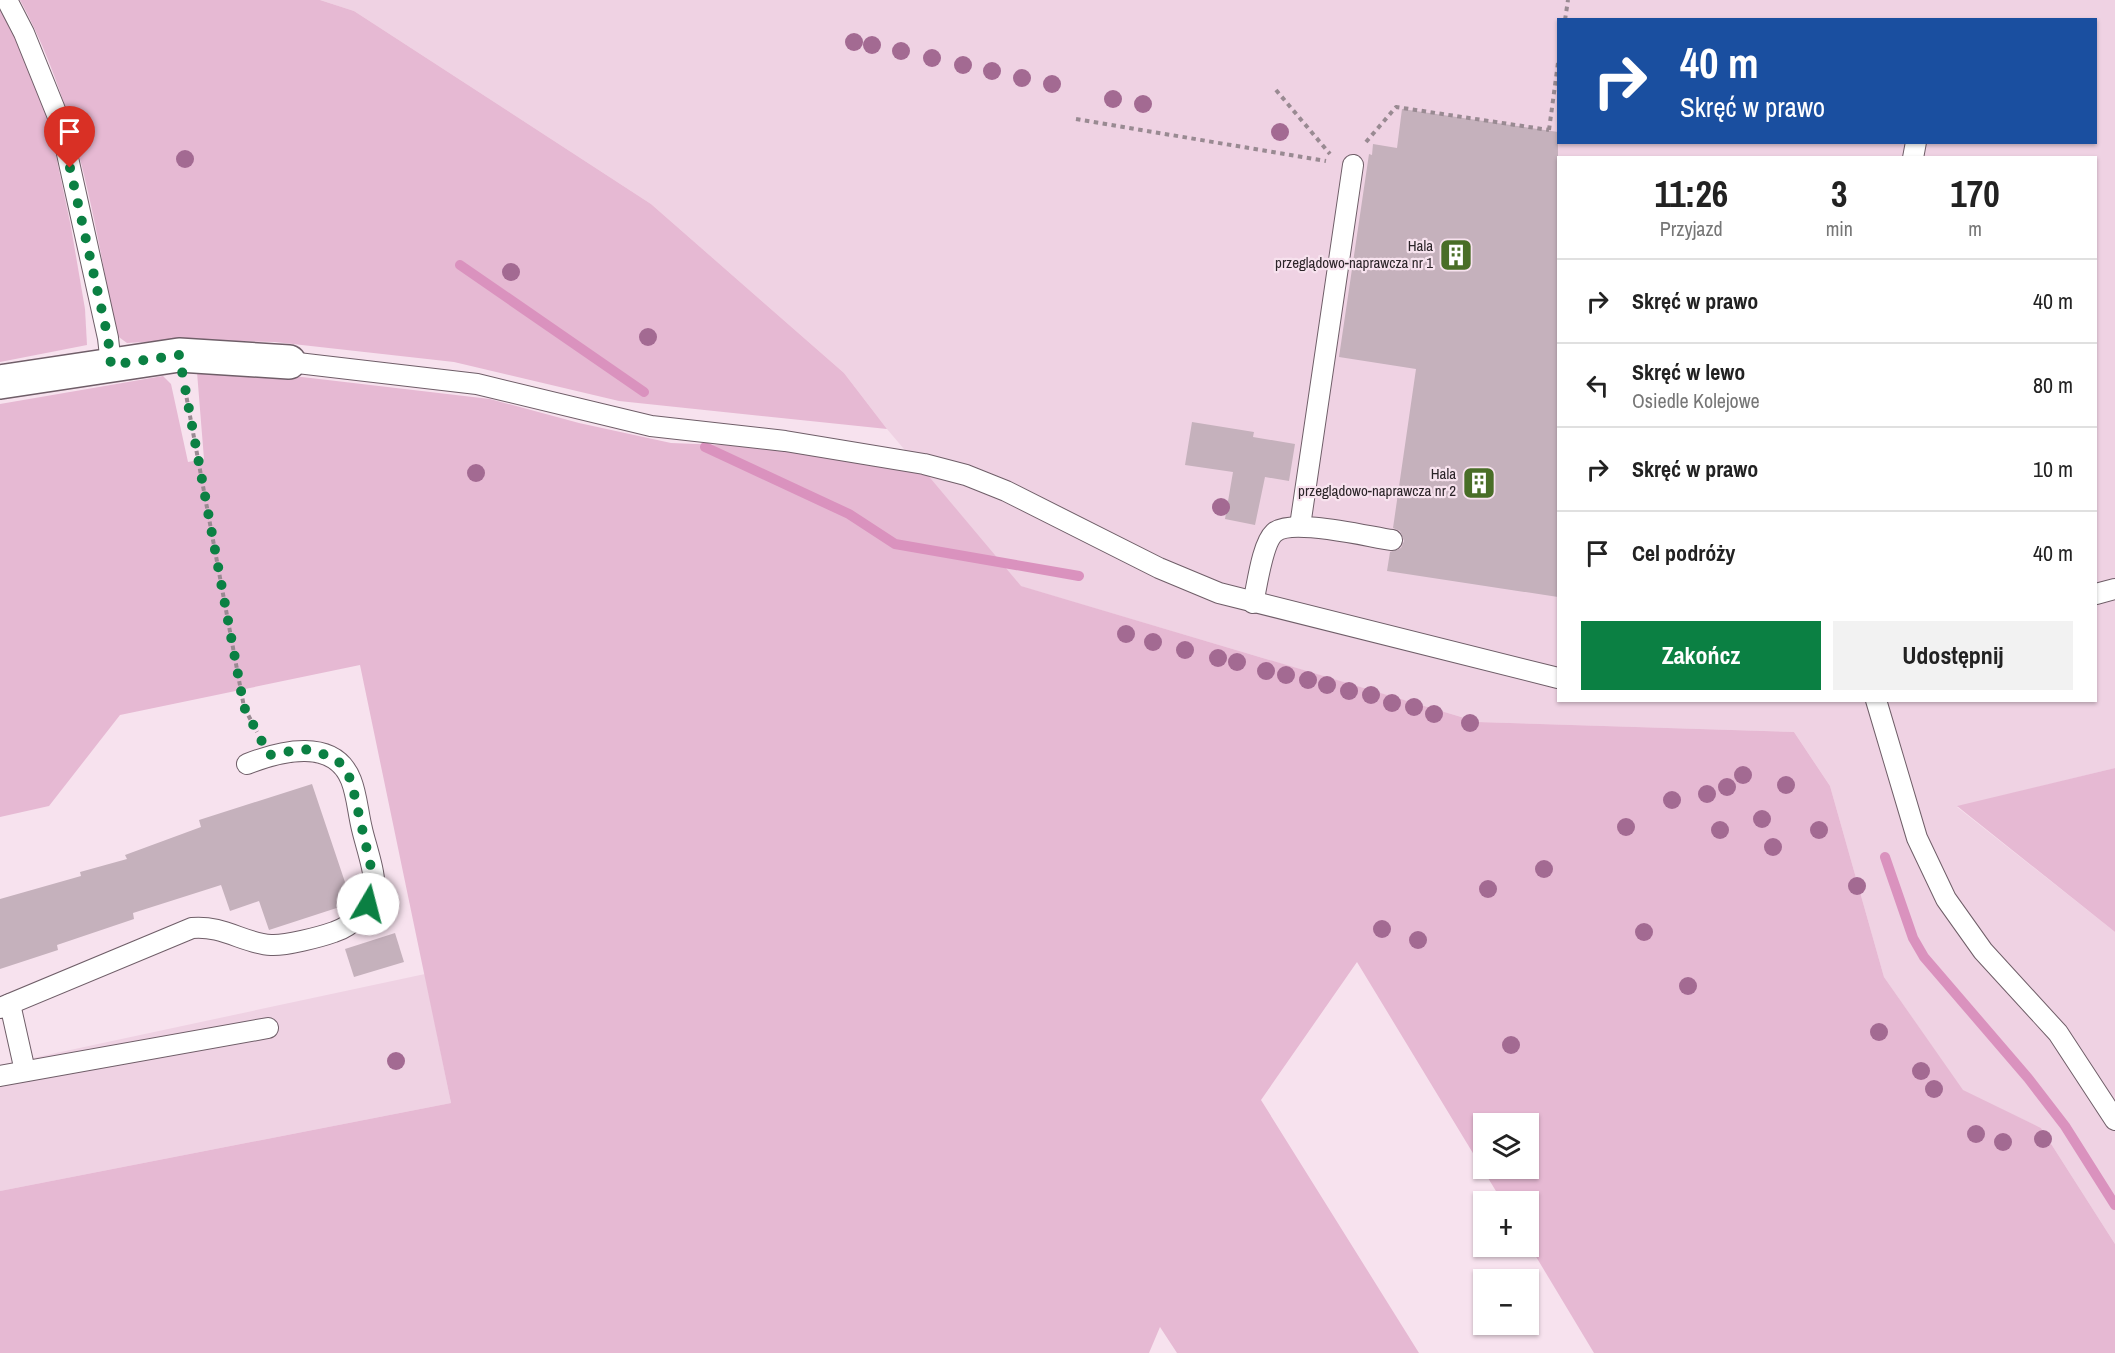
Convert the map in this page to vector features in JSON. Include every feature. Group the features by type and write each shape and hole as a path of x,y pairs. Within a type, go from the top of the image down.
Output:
{"street":[{"path":"0,382 179,355 289,362"}],"lane":[{"path":"7,0 24,33 60,122 108,338 111,365"},
{"path":"1300,526 1353,165"},
{"path":"289,362 477,384 651,426 785,441 924,464 966,475 1006,491 1159,568 1219,593 1557,678"},
{"path":"1253,603 1270,538 1278,531 1300,526 1392,540"},
{"path":"2097,594 2115,589"},
{"path":"1877,702 1917,838 1946,899 1983,951 2058,1033 2115,1120"},
{"path":"25,1071 5,1006 192,928 211,928 272,945 335,932 357,918 368,904 375,885 351,780 339,762 319,752 303,749 269,755 247,764"},
{"path":"0,1076 268,1029"}],"path":[{"path":"1565,18 1568,0"},
{"path":"1353,165 1368,139 1396,106 1549,130 1557,70"},
{"path":"1076,119 1337,163 1276,90"},
{"path":"179,355 244,707 269,755"}],"shaded area":[{"path":"20,0 320,0 354,11 651,204 844,373 887,429 619,401 454,362 275,342 179,340 127,343 116,335 91,206 69,121 56,80"},
{"path":"320,0 2115,0 2115,768 1957,807 2115,932 2115,1244 2041,1128 1963,1091 1884,977 1830,786 1794,732 1478,722 1020,586 887,429 844,373 651,204 354,11"},
{"path":"0,7 45,103 71,227 85,309 87,345 0,362"},
{"path":"197,372 302,377 490,399 579,423 671,443 749,446 926,473 1021,586 1478,722 1794,732 1830,786 1884,977 1963,1090 2041,1128 2115,1244 2115,1353 1594,1353 1536,1257 1539,1257 1539,1191 1496,1191 1489,1179 1539,1179 1539,1113 1473,1113 1473,1153 1357,962 1261,1100 1419,1353 1177,1353 1160,1327 1149,1353 0,1353 0,1191 451,1103 360,665 120,715 49,806 0,817 0,404 163,376 171,384 188,462 204,459"},
{"path":"2115,768 2115,932 1957,806"},
{"path":"425,974 451,1103 0,1191 0,1065"}],"building":[{"name":"Hala przeglądowo-naprawcza nr 1","path":"1402,109 1557,132 1557,597 1387,571 1390,552 1401,548 1404,541 1400,531 1393,528 1416,369 1339,357 1369,154 1372,155 1373,144 1397,148"},
{"path":"1192,422 1254,432 1253,437 1295,444 1289,481 1265,477 1255,525 1225,519 1233,472 1185,465"},
{"path":"312,784 352,903 269,930 259,901 230,911 221,885 133,913 134,919 57,945 58,950 0,969 0,899 81,876 80,872 127,859 125,855 201,827 199,820"},
{"path":"395,933 404,962 354,977 345,949"}],"waterway":[{"path":"460,265 644,392"},
{"path":"705,447 849,514 895,544 1079,576"},
{"path":"1885,857 1913,938 1924,957 2028,1078 2065,1126 2115,1205"}],"place":[{"name":"Hala przeglądowo-naprawcza nr 1","path":"1456,255"},
{"name":"Hala przeglądowo-naprawcza nr 2","path":"1479,483"}],"route":[{"path":"70,168 108,338 111,365 179,355 244,707 269,755 303,749 319,752 339,762 351,780 375,885 368,904"}]}
